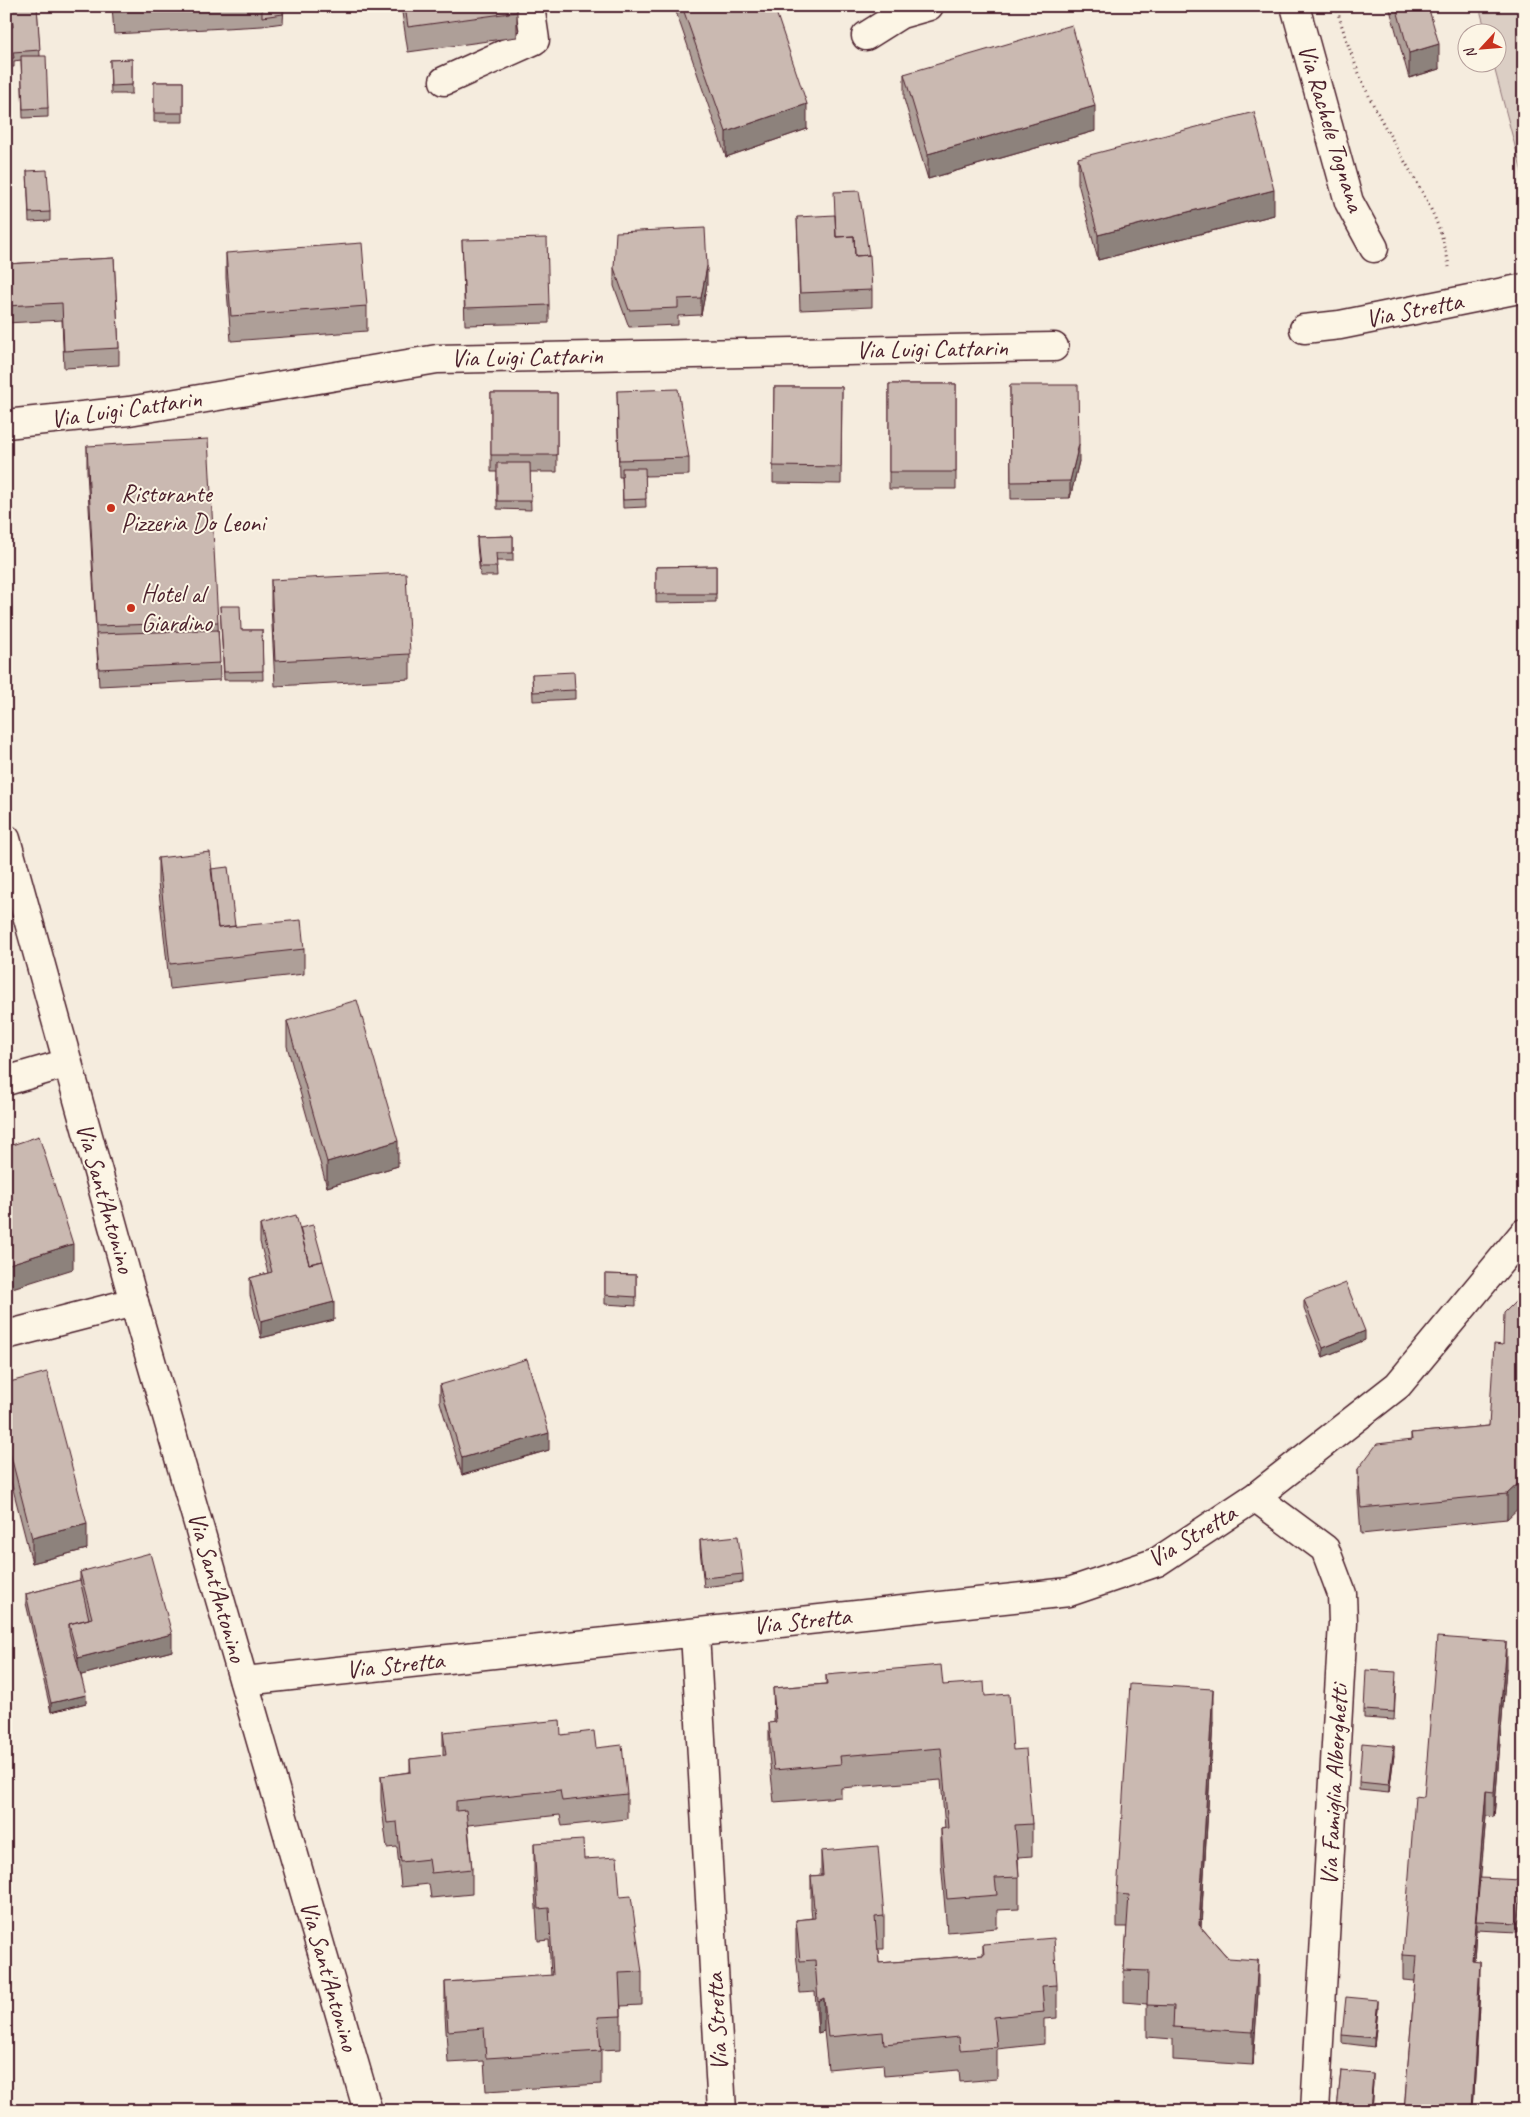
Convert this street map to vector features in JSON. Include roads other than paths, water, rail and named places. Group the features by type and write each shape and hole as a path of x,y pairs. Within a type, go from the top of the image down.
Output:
{"street":[{"path":"444,81 535,40 530,6"},
{"path":"866,36 901,14 929,6"},
{"name":"Via Rachele Tognana","path":"1295,6 1349,202 1374,248"},
{"name":"Via Stretta","path":"1304,329 1340,325 1524,288"},
{"name":"Via Luigi Cattarin","path":"6,424 129,411 437,359 1054,347"},
{"name":"Via Sant'Antonino","path":"6,839 134,1302 368,2111"},
{"path":"6,1081 68,1062"},
{"name":"Via Stretta","path":"244,1681 1069,1592 1157,1562 1255,1497 1398,1385 1524,1233"},
{"path":"6,1336 134,1302"},
{"name":"Via Famiglia Alberghetti","path":"1255,1497 1325,1549 1342,1594 1342,1633 1315,2111"},
{"name":"Via Stretta","path":"695,1633 722,2111"}],"place":[{"name":"Ristorante Pizzeria Do Leoni","path":"111,508"},
{"name":"Hotel al Giardino","path":"131,608"}]}
